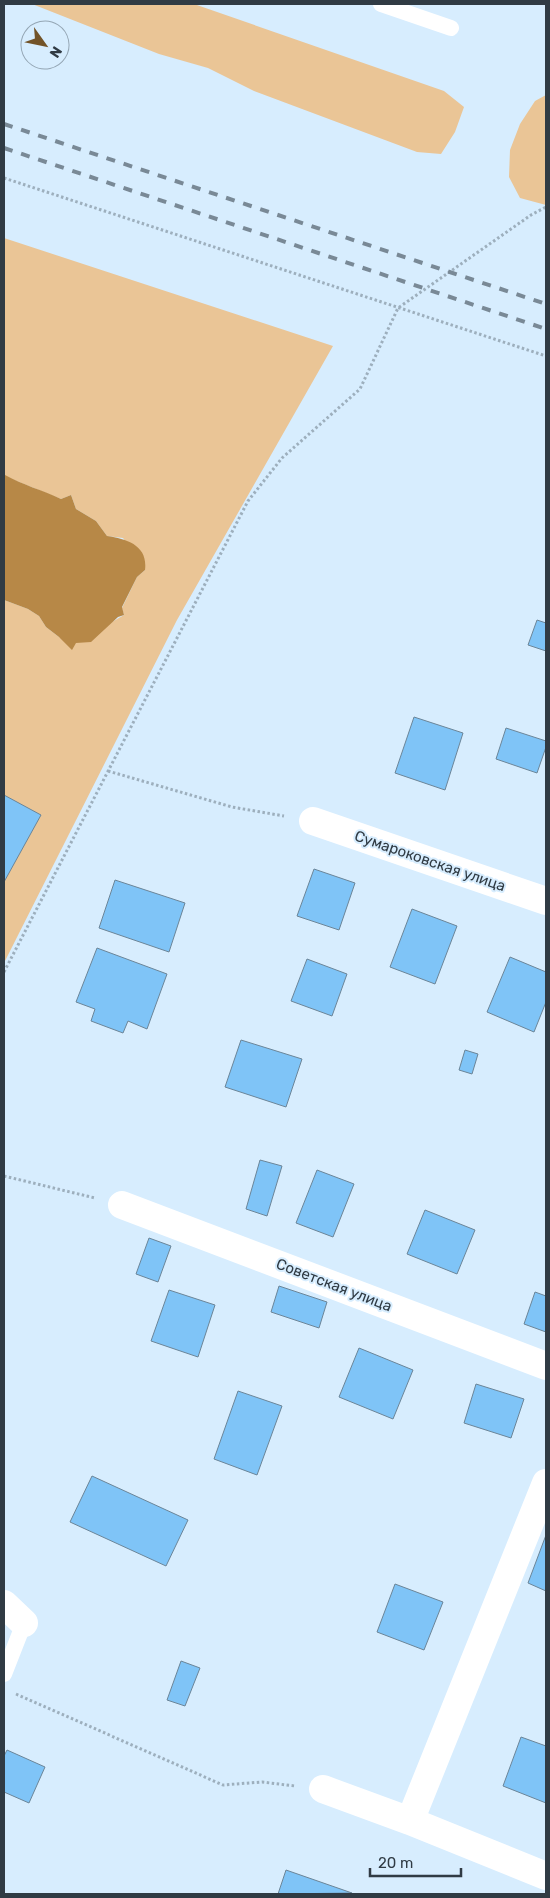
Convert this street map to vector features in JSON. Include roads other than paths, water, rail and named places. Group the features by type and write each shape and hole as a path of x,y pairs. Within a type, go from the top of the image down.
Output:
{"street":[{"name":"Сумароковская улица","path":"313,821 546,901"},
{"name":"Советская улица","path":"122,1204 546,1366"},
{"path":"410,1821 546,1483"},
{"path":"4,1604 24,1623"},
{"path":"323,1789 410,1821 546,1876"}],"lane":[{"path":"382,4 451,28"},
{"path":"4,1674 24,1623"}],"railway":[{"path":"4,124 546,304"},
{"path":"4,148 546,329"}]}
